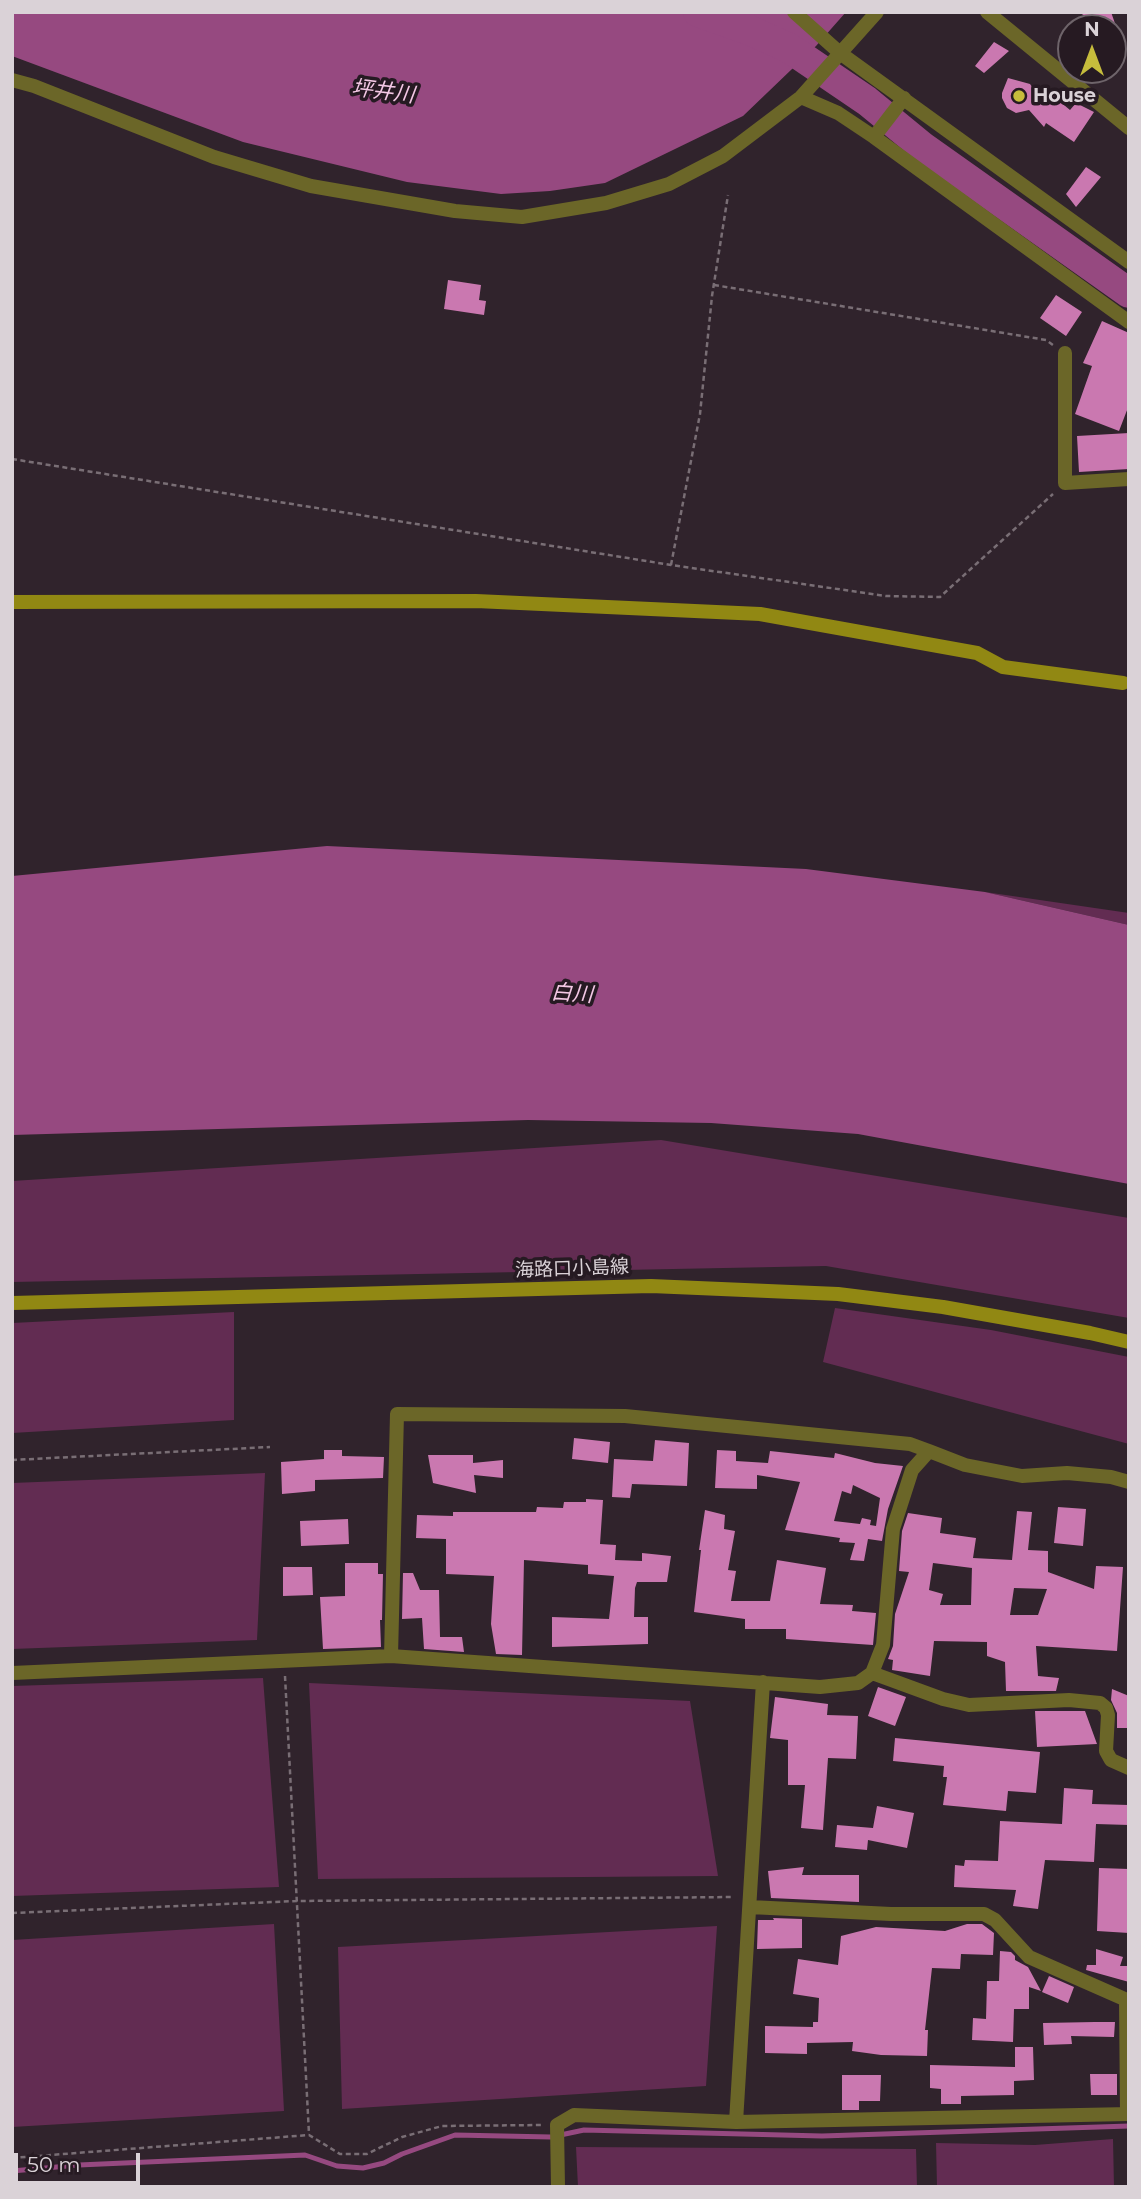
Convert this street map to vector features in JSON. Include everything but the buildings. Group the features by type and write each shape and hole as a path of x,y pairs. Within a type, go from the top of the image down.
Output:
{"street":[{"path":"794,12 835,53 904,98 1129,262"},
{"path":"12,80 34,86 215,157 311,186 455,211 522,217 607,203 669,184 723,156 803,94 835,53 877,12"},
{"path":"987,12 1129,128"},
{"path":"803,94 874,137 1129,322"},
{"path":"874,137 904,98"},
{"path":"1065,353 1065,483 1129,479"},
{"path":"12,602 476,601 760,614 977,653 1003,667 1127,683"},
{"name":"海路口小島線","path":"12,1303 651,1286 838,1294 943,1307 1090,1332 1129,1342"},
{"path":"391,1656 397,1414 625,1416 910,1444 965,1465 1022,1475 1067,1473 1129,1482"},
{"path":"12,1673 391,1656 820,1687 858,1683 872,1673 883,1645 893,1529 912,1471 929,1451"},
{"path":"872,1673 943,1699 969,1705 1069,1700 1100,1703 1106,1708 1108,1715 1107,1751 1111,1760 1129,1768"},
{"path":"737,2122 763,1682"},
{"path":"558,2187 557,2124 574,2115 737,2122 1128,2114 1127,2001 1028,1957 995,1920 984,1914 891,1914 750,1902"}],"path":[{"path":"671,565 699,414 728,195"},
{"path":"714,285 1046,340 1065,353"},
{"path":"12,459 671,565 886,596 940,597 1065,483"},
{"path":"12,1460 270,1447"},
{"path":"284,1662 309,2136"},
{"path":"12,1913 297,1901 750,1902"},
{"path":"12,2158 309,2136 340,2154 367,2154 402,2137 442,2126 557,2124"}],"shaded area":[{"path":"985,892 1129,913 1129,925"},
{"path":"661,1140 1129,1218 1129,1318 826,1266 12,1282 12,1181"},
{"path":"835,1308 991,1330 1129,1357 1129,1444 823,1362"},
{"path":"234,1312 234,1420 12,1433 12,1323"},
{"path":"265,1473 257,1640 12,1649 12,1483"},
{"path":"263,1678 279,1887 12,1896 12,1686"},
{"path":"309,1683 690,1701 718,1876 318,1879"},
{"path":"274,1924 284,2111 12,2127 12,1940"},
{"path":"717,1926 706,2086 342,2109 338,1947"},
{"path":"1113,2139 1114,2187 937,2187 936,2143 1035,2145"},
{"path":"576,2147 916,2149 917,2187 578,2187"}],"water":[{"name":"坪井川","path":"12,12 846,12 816,46 743,116 605,183 550,191 501,194 407,182 243,142 12,56"},
{"name":"白川","path":"327,846 806,869 985,892 1129,925 1129,1184 858,1134 711,1123 528,1120 12,1135 12,876"}],"waterway":[{"path":"698,12 789,48 867,101 923,147 1129,293"},
{"path":"12,2171 79,2165 305,2155 337,2166 363,2168 384,2163 455,2135 551,2137 584,2130 822,2136 1129,2126"}],"place":[{"name":"House","path":"1019,96"}]}
